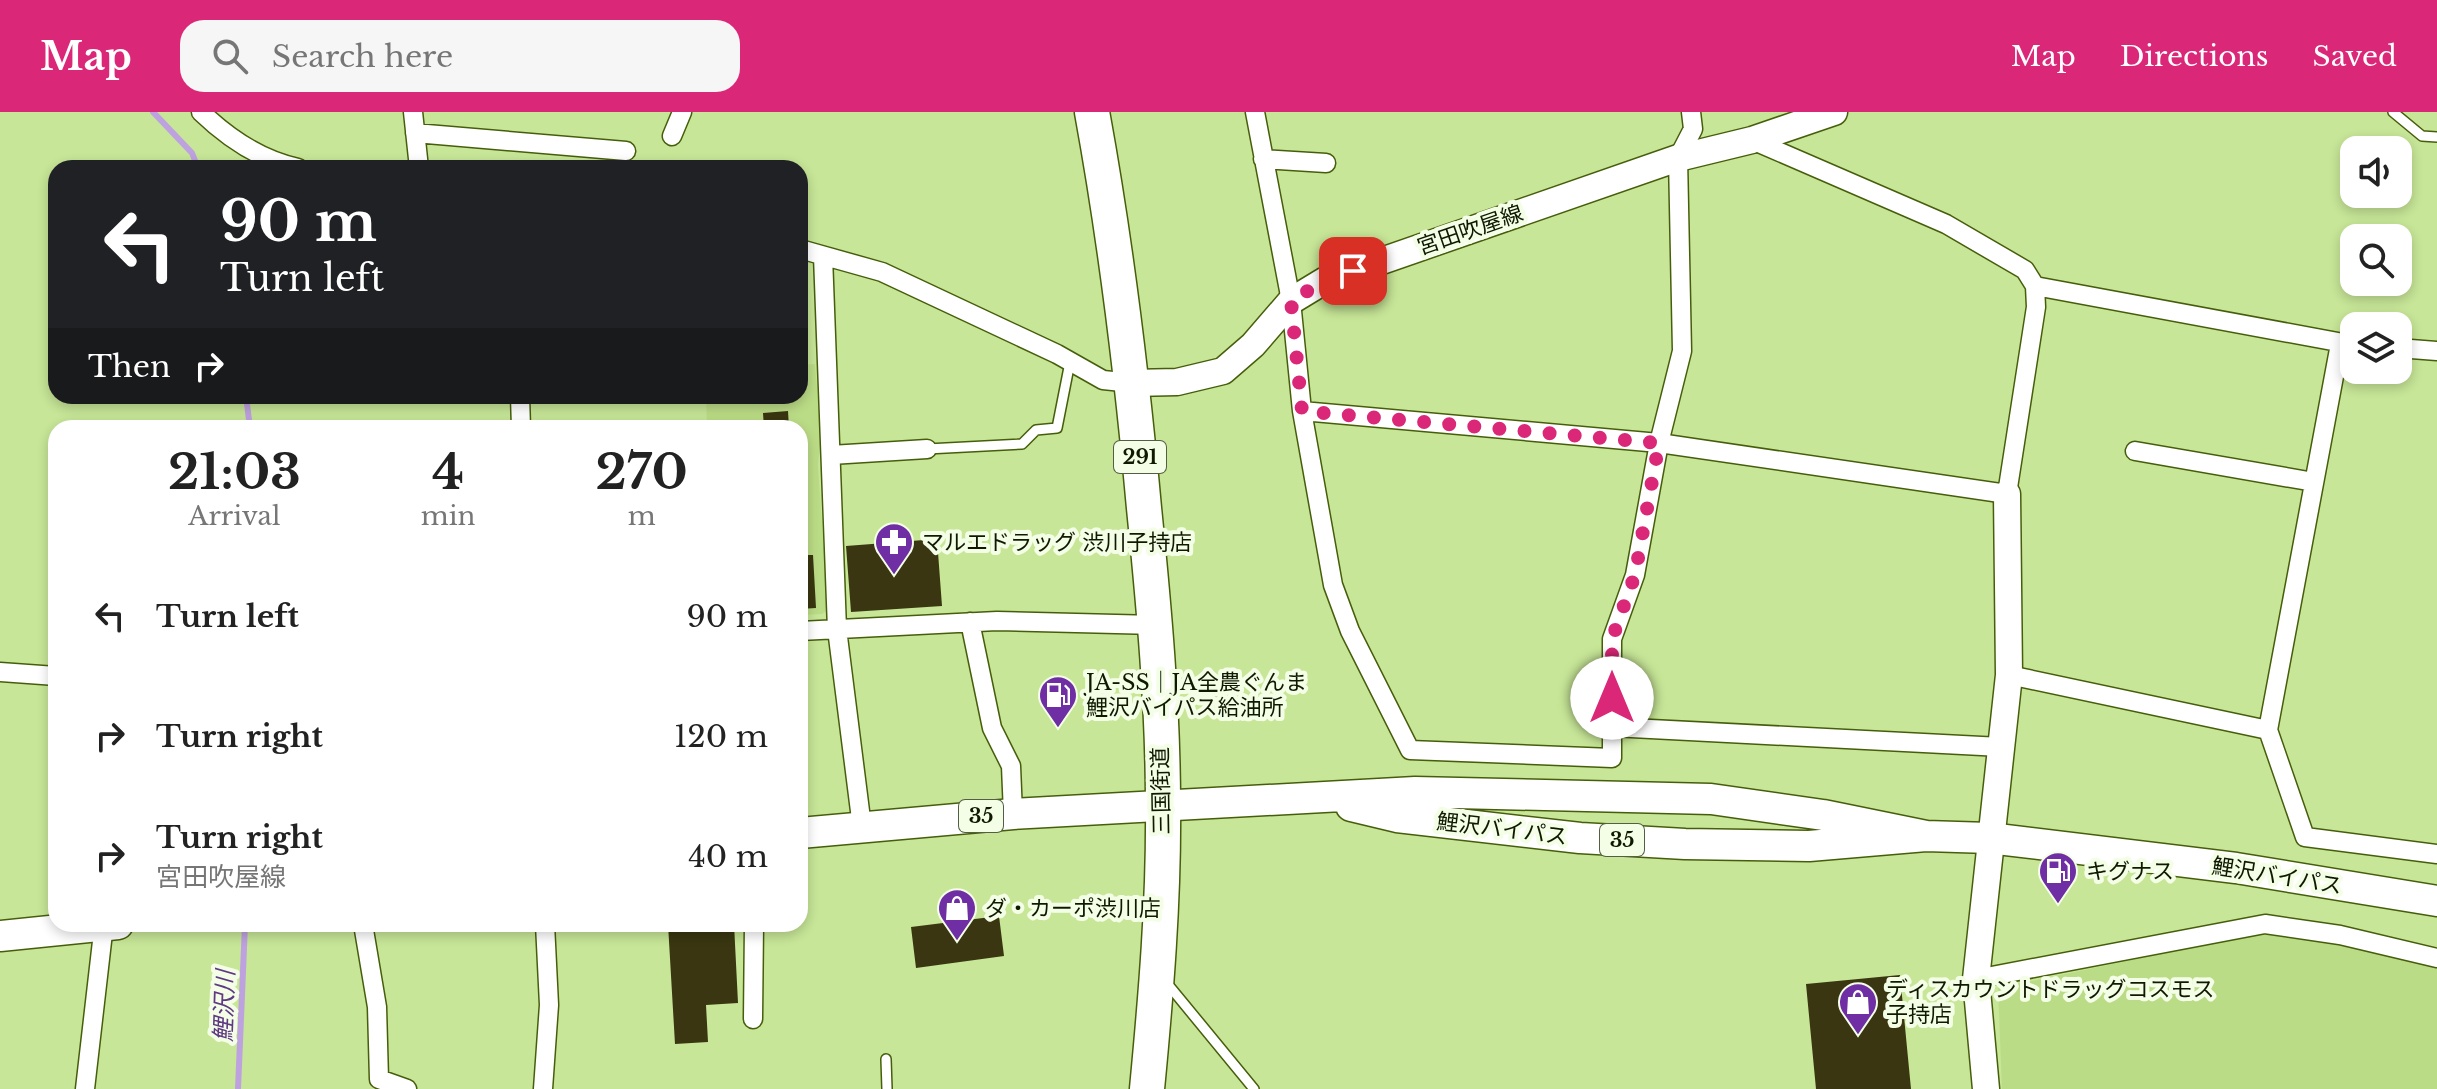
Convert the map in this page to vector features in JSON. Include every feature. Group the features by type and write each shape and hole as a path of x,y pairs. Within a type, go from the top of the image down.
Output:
{"highway":[{"name":"三国街道","path":"1092,112 1109,207 1132,383 1156,625 1163,805 1158,973 1147,1089"}],"main road":[{"name":"宮田吹屋線","path":"1132,383 1177,382 1223,371 1253,345 1291,301 1324,281 1678,158 1752,140 1834,112"},
{"path":"1986,1089 1976,979 2009,675 2007,494"},
{"name":"鯉沢バイパス","path":"808,832 1013,814 1415,792 1711,799 1823,815 1926,836"},
{"name":"鯉沢バイパス","path":"1320,799 1397,817 1580,838 1763,847 1926,836 1989,838 2236,868 2437,901"},
{"path":"0,936 48,931"}],"street":[{"path":"201,112 227,137 275,160"},
{"path":"413,112 418,160"},
{"path":"672,136 682,112"},
{"path":"1255,112 1291,301 1302,411 1333,585 1350,631 1410,750 1612,758 1612,639 1635,575 1659,443 1682,351 1678,158 1693,129 1691,112"},
{"path":"415,133 626,151"},
{"path":"1302,411 1659,443 2007,494 2036,307 2035,286 2025,270 1946,224 1752,140"},
{"path":"1263,159 1326,163"},
{"path":"808,251 882,272 1103,380 1132,383"},
{"path":"823,256 837,629 862,827"},
{"path":"2035,286 2340,344"},
{"path":"2412,349 2437,351"},
{"path":"2340,374 2314,482 2268,730 2305,837 2437,854"},
{"path":"831,455 927,449"},
{"path":"2135,451 2314,482"},
{"path":"808,631 970,622 1156,625"},
{"path":"970,622 992,728 1011,766 1013,814"},
{"path":"0,672 48,675"},
{"path":"2009,675 2268,730"},
{"path":"1612,727 2001,747"},
{"path":"1976,979 2265,924 2340,935 2437,958"},
{"path":"85,1089 107,932"},
{"path":"364,932 377,1007 379,1079 407,1089"},
{"path":"543,1089 549,1005 545,932"},
{"path":"753,1019 754,932"}],"lane":[{"path":"2393,112 2422,136 2437,137"},
{"path":"927,449 1022,444 1036,430 1057,428 1070,362"},
{"path":"1158,973 1254,1089"},
{"path":"886,1059 887,1089"}],"shaded area":[{"path":"808,364 815,364 821,435 818,465 828,610 822,614 808,615 808,420 707,420 706,404 808,404"},
{"path":"2261,933 2346,944 2437,968 2437,1089 2002,1089 1998,988"}],"building":[{"path":"788,411 789,420 763,420 763,413"},
{"name":"マルエドラッグ 渋川子持店","path":"937,539 942,606 851,612 846,546"},
{"path":"808,555 813,555 816,608 808,608"},
{"name":"ダ・カーポ渋川店","path":"999,916 1004,956 916,968 911,927"},
{"path":"668,932 734,932 738,1003 706,1005 708,1042 675,1044"},
{"name":"ディスカウントドラッグコスモス 子持店","path":"1900,975 1911,1089 1816,1089 1806,984"}],"waterway":[{"name":"鯉沢川","path":"153,112 192,153 195,160"},
{"name":"鯉沢川","path":"247,404 249,420"},
{"name":"鯉沢川","path":"238,1089 245,932"}],"place":[{"name":"マルエドラッグ 渋川子持店","path":"894,576"},
{"name":"JA-SS｜JA全農ぐんま 鯉沢バイパス給油所","path":"1058,729"},
{"name":"キグナス","path":"2058,905"},
{"name":"ダ・カーポ渋川店","path":"957,942"},
{"name":"ディスカウントドラッグコスモス 子持店","path":"1858,1036"}],"route":[{"path":"1353,271 1324,281 1291,301 1302,411 1659,443 1635,575 1612,639 1612,698"}]}
